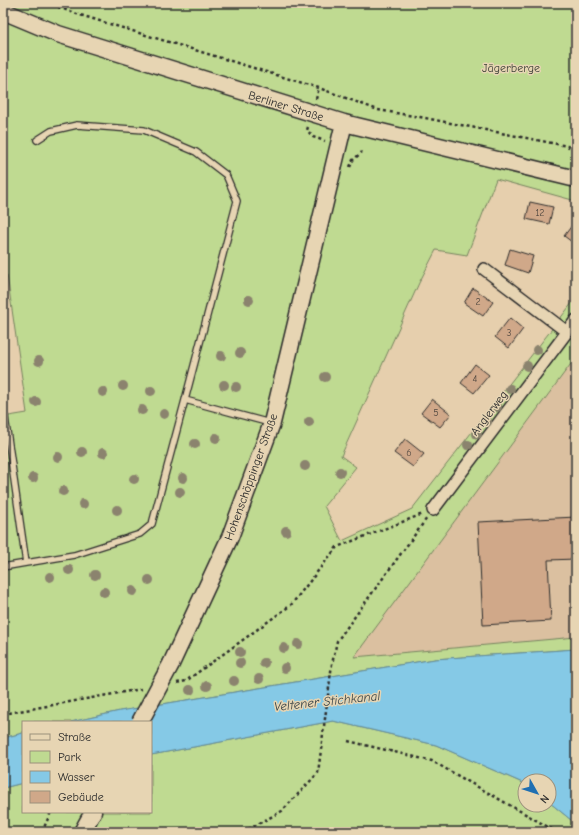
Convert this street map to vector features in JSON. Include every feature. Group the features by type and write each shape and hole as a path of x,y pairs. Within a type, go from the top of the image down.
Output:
{"main road":[{"name":"Berliner Straße","path":"3,11 58,34 344,124 576,179"},
{"name":"Hohenschöppinger Straße","path":"141,721 171,664 230,537 272,424 344,124"},
{"path":"82,832 92,813"}],"street":[{"path":"484,269 567,332"},
{"name":"Anglerweg","path":"433,510 576,320"}],"lane":[{"path":"3,567 74,555 140,534 152,524 237,201 226,175 196,152 144,130 77,125 51,131 37,140"},
{"path":"185,400 272,424"},
{"path":"4,417 26,563"}],"path":[{"path":"47,3 77,14 319,88 378,110 567,146 576,150"},
{"path":"243,832 282,811 318,773 332,664 337,641 433,510"},
{"path":"171,684 186,681 291,606 337,547 433,510"},
{"path":"3,714 148,688"},
{"path":"348,741 432,760 557,832"},
{"path":"42,832 51,813"}],"shaded area":[{"path":"576,357 576,637 353,657"}],"green space":[{"name":"Jägerberge","path":"3,3 576,3 576,201 496,179 467,255 436,250 419,283 341,456 356,467 324,506 342,541 412,509 576,298 576,357 354,657 576,637 576,649 435,659 120,711 75,721 22,721 22,733 3,738 3,417 27,413 7,275 3,275"},
{"path":"333,721 436,745 517,780 517,813 557,813 557,809 576,824 576,832 3,832 3,788 22,783 22,813 152,813 152,755"}],"water":[{"name":"Veltener Stichkanal","path":"576,649 576,824 557,809 557,773 517,773 517,780 436,745 333,721 152,755 152,721 75,721 120,711 435,659"},
{"path":"22,733 22,783 3,788 3,738"}],"building":[{"path":"530,202 553,207 549,224 526,219"},
{"path":"576,220 576,245 564,236"},
{"path":"510,249 533,256 528,273 505,265"},
{"path":"473,288 493,302 483,316 464,303"},
{"path":"510,318 523,329 509,348 495,337"},
{"path":"475,364 489,375 474,393 461,383"},
{"path":"432,399 451,414 440,427 421,413"},
{"path":"405,439 424,454 413,467 394,453"},
{"path":"576,517 576,559 548,560 551,621 483,625 478,522"}]}
